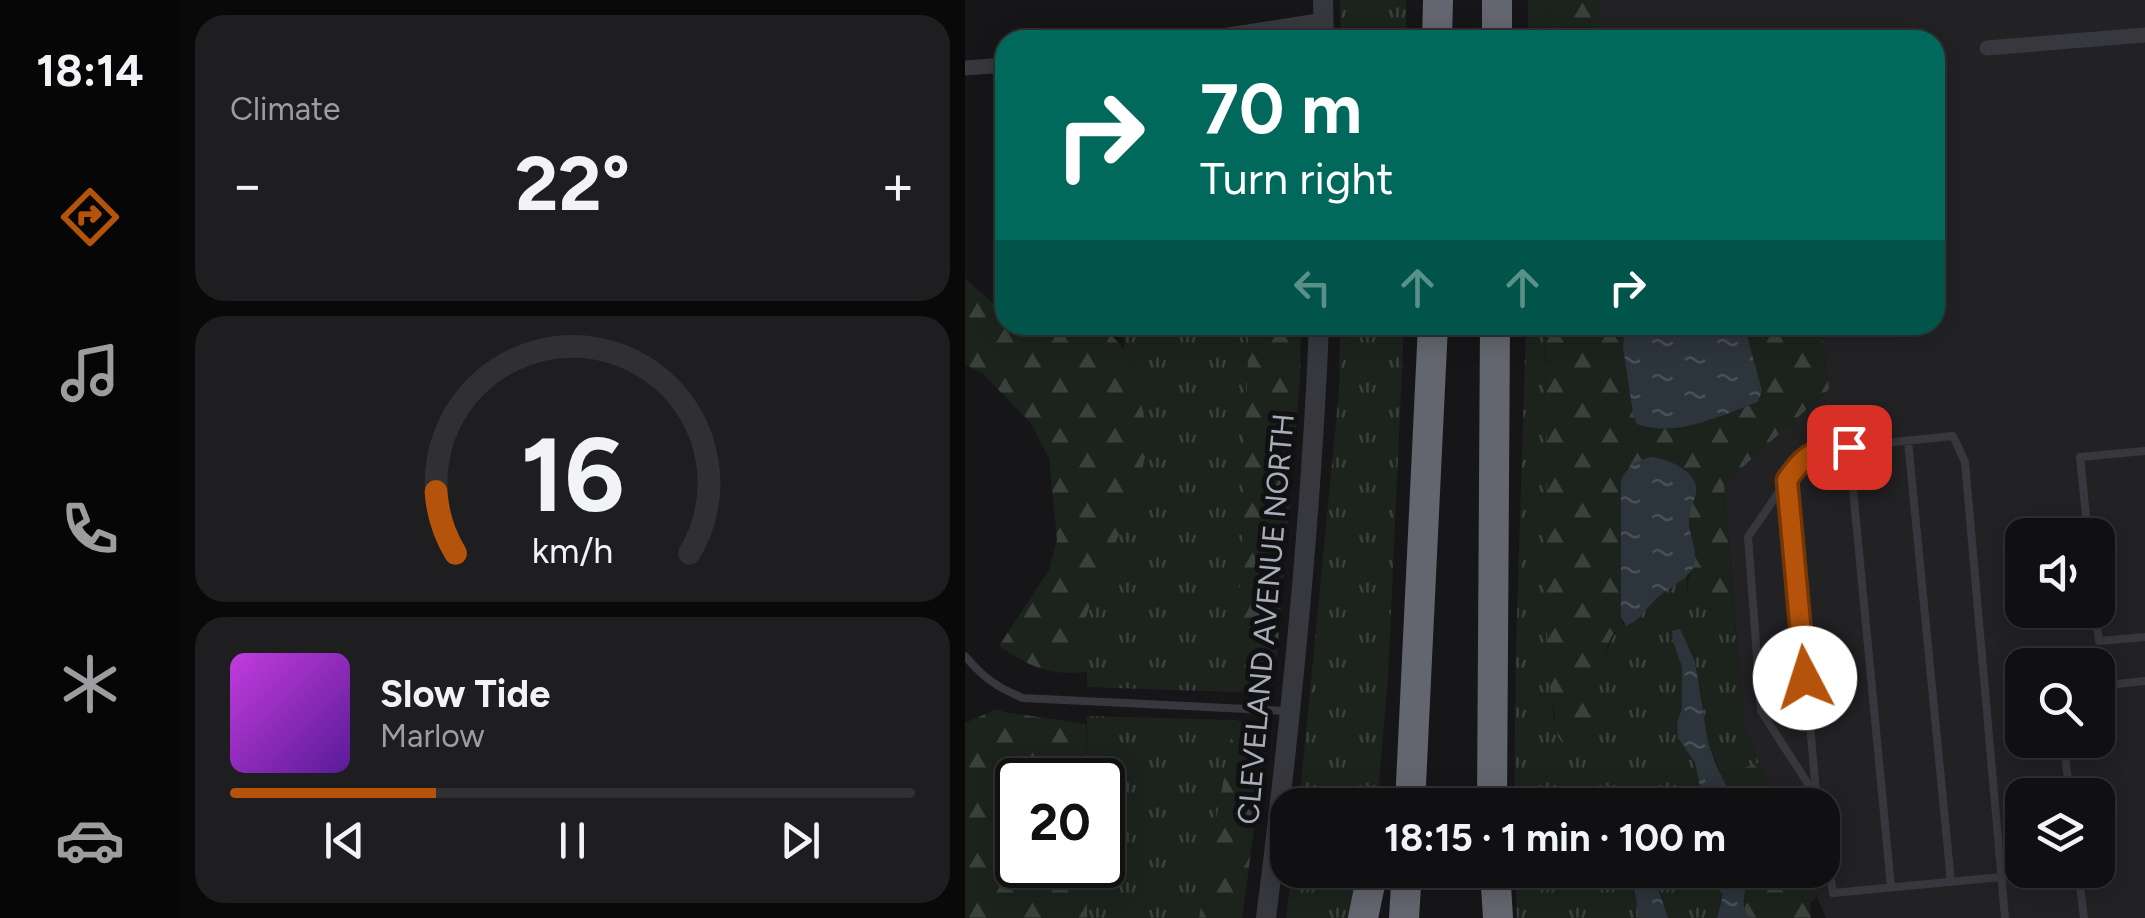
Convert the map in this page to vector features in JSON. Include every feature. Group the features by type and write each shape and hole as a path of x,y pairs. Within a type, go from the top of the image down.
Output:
{"highway":[{"path":"1437,30 1438,0"},
{"path":"1497,0 1497,30"},
{"path":"1411,788 1433,335"},
{"path":"1490,788 1495,335"},
{"path":"1392,788 1417,674"},
{"path":"1363,918 1369,888"},
{"path":"1404,918 1406,888"},
{"path":"1481,918 1483,888"},
{"path":"1496,888 1499,918"}],"street":[{"path":"1260,30 1323,20"},
{"path":"1987,48 2145,34"},
{"path":"965,68 995,66"},
{"name":"CLEVELAND AVENUE NORTH","path":"1266,918 1308,534 1318,335"}],"lane":[{"path":"1809,788 1761,710 1748,537 1796,467 1814,450 1953,436 1965,462 2005,918"},
{"path":"1909,440 1951,882"},
{"path":"1849,447 1891,888"},
{"path":"2086,518 2079,456 2145,451"},
{"path":"1787,480 1816,788"},
{"path":"2097,628 2099,641 2145,637"},
{"path":"965,656 999,688 1023,698 1291,712"},
{"path":"2115,684 2145,681"},
{"path":"1832,888 1833,893 2001,877"},
{"path":"2081,888 2084,918"}],"shaded area":[{"path":"1599,0 2145,0 2145,918 1826,918 1813,888 1840,888 1840,788 1770,788 1744,727 1724,484 1829,389 1822,335 1945,335 1945,30 1599,30"}],"green space":[{"path":"1340,0 1406,0 1406,30 1341,30"},
{"path":"1528,0 1556,0 1541,30 1528,30"},
{"path":"1556,0 1599,0 1599,30 1541,29"},
{"path":"965,279 995,304 995,335 1110,335 1124,349 1143,410 1148,443 1138,488 1067,673 1031,665 999,646 1049,570 1057,540 1049,458 1031,423 984,375 965,364"},
{"path":"1125,335 1249,335 1233,692 1087,687 1087,672 1067,673 1138,488 1143,410 1124,349"},
{"path":"1249,335 1301,335 1275,678 1262,689 1233,692"},
{"path":"1340,335 1404,335 1388,678 1378,788 1301,788 1339,391"},
{"path":"1526,335 1544,335 1547,618 1554,720 1596,700 1604,659 1616,632 1623,624 1631,625 1656,598 1687,575 1687,591 1706,609 1716,610 1727,634 1736,635 1744,727 1759,763 1733,771 1723,779 1708,742 1695,662 1672,631 1682,667 1678,738 1695,763 1700,788 1514,788"},
{"path":"1544,335 1624,335 1633,414 1705,422 1758,402 1762,390 1747,335 1822,335 1829,389 1724,484 1736,635 1723,632 1716,610 1700,608 1689,597 1694,556 1690,508 1627,468 1621,481 1623,624 1609,642 1596,702 1585,730 1563,743 1558,737 1549,682"},
{"path":"997,709 1086,724 1087,758 995,758 995,888 1087,888 1087,918 965,918 965,723"},
{"path":"1087,716 1234,720 1199,918 1087,918 1087,888 1125,888 1125,758 1087,758"},
{"path":"1234,720 1253,726 1266,741 1242,918 1199,918"},
{"path":"1759,763 1770,788 1728,788 1723,779 1733,771"},
{"path":"1290,888 1362,888 1356,918 1286,918"},
{"path":"1516,888 1634,888 1639,918 1517,918"},
{"path":"1658,888 1722,888 1717,918 1668,918"},
{"path":"1746,888 1813,888 1817,897 1810,903 1811,918 1749,918 1744,900"}],"water":[{"path":"1624,335 1747,335 1762,390 1758,402 1683,427 1652,428 1637,424"},
{"path":"1651,457 1681,468 1696,485 1689,519 1694,565 1626,626 1621,617 1621,481 1632,465"},
{"path":"1680,629 1695,662 1708,742 1728,788 1700,788 1695,763 1678,738 1682,667 1672,631"},
{"path":"1634,888 1658,888 1668,918 1639,918"},
{"path":"1722,888 1746,888 1744,900 1749,918 1717,918"}],"route":[{"path":"1805,678 1787,480 1814,450 1849,447"}]}
